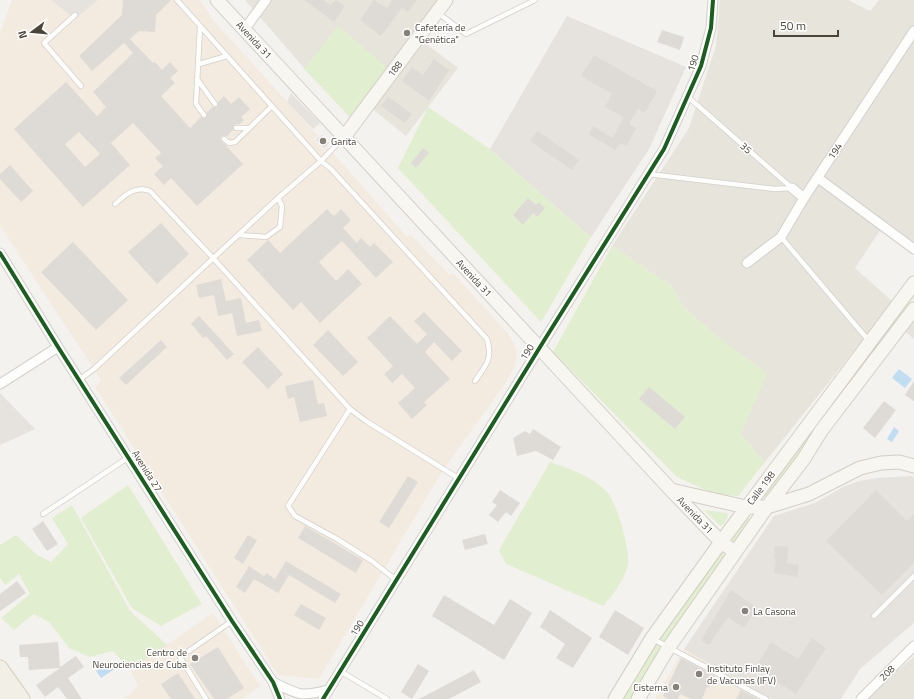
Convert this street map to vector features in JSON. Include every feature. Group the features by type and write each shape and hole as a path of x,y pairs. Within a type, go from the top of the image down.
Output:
{"main road":[{"name":"Avenida 31","path":"217,0 670,490 721,542 735,552"},
{"name":"188","path":"344,137 446,0"},
{"name":"Calle 198","path":"615,699 652,638 746,507 914,282"},
{"name":"Calle 198","path":"638,699 669,647 735,552 803,460 821,431 913,311"},
{"path":"810,422 821,431"},
{"path":"670,490 746,507 767,507 809,494 860,468 881,463 899,462 914,466"},
{"path":"746,507 752,514 756,523"},
{"path":"0,668 22,699"},
{"path":"0,686 9,699"}],"street":[{"path":"244,30 266,0"},
{"name":"190","path":"323,699 538,348 664,148 701,66 709,36 713,0"},
{"name":"194","path":"746,263 781,237 804,198 914,31"},
{"path":"818,178 914,248"},
{"name":"35","path":"792,188 804,198"},
{"name":"Avenida 27","path":"0,252 78,380 129,457 232,621 273,682 280,699"},
{"path":"0,384 58,347"},
{"name":"208","path":"860,699 914,646"},
{"name":"Avenida 27","path":"273,682 296,694 313,694 328,690"}],"lane":[{"path":"177,0 321,161 331,169 487,339 491,351 487,363 475,381"},
{"path":"437,13 466,34 535,0"},
{"path":"75,15 44,43 81,86"},
{"path":"200,26 196,104 204,115"},
{"path":"199,64 227,56"},
{"path":"197,79 215,104"},
{"name":"35","path":"688,97 792,188"},
{"path":"224,138 229,143 235,142 272,106"},
{"path":"236,128 248,128"},
{"path":"78,380 94,369 278,198 321,161 344,137"},
{"path":"648,174 775,188 792,188"},
{"path":"115,204 124,196 139,188 144,188 150,191 350,409 372,426 458,478"},
{"path":"240,234 266,237 280,227 282,206 278,198"},
{"path":"781,237 869,342"},
{"path":"350,409 288,506 294,516 343,542 372,561 396,580"},
{"path":"43,514 129,457"},
{"path":"874,616 914,576"},
{"path":"206,699 180,657 232,621"},
{"path":"652,638 766,699"},
{"path":"340,671 387,699"}],"shaded area":[{"path":"12,0 200,0 213,20 318,136 314,139 324,150 328,147 407,237 411,235 449,275 453,273 509,335 514,344 517,354 515,365 505,384 443,470 319,679 278,675 95,387 101,381 94,369 0,226 0,34"},
{"path":"51,0 98,0 75,19"},
{"path":"245,0 446,0 418,38 458,68 406,136 365,103 351,118 304,68"},
{"path":"720,0 848,0 870,11 879,0 914,0 914,245 883,226 855,268 893,302 765,462 741,435 718,337 683,307 672,286 612,246 689,128 716,46"},
{"path":"567,16 686,67 649,149 591,237 490,149"},
{"path":"291,93 320,123 313,129 287,102"},
{"path":"914,318 914,339 904,331"},
{"path":"0,393 35,429 0,445"},
{"path":"914,477 914,623 860,669 841,699 772,699 684,649 774,516 815,503 843,487 859,481 878,478"},
{"name":"Centro de Neurociencias de Cuba","path":"213,613 260,686 242,699 124,699 138,686 130,670"},
{"name":"Instituto Finlay de Vacunas (IFV)","path":"684,649 772,699 655,699"},
{"path":"914,657 914,699 868,699 898,670"}],"green space":[{"path":"338,26 387,67 351,118 304,69"},
{"path":"428,107 490,149 591,237 541,322 398,168"},
{"path":"612,246 672,286 683,307 718,337 767,373 741,435 765,462 738,496 717,495 677,477 553,352"},
{"path":"914,294 914,298 821,419 819,417"},
{"path":"806,437 808,440 769,497 762,497"},
{"path":"550,462 565,467 595,482 607,492 619,516 627,548 628,564 625,575 603,606 506,564 499,550"},
{"path":"128,485 202,604 161,626 132,608 81,518"},
{"path":"72,505 130,611 167,645 130,670 113,651 90,657 69,648 49,622 34,614 14,630 1,618 30,594 19,574 5,585 0,578 0,545 16,535 36,554 51,562 68,544 52,518"},
{"path":"704,510 727,513 728,517 723,525 720,526"},
{"path":"744,518 749,518 749,522 737,541 734,542 731,539"},
{"path":"721,552 725,558 632,699 621,699 658,639"}],"water":[{"path":"899,369 912,379 905,388 892,378"},
{"path":"894,427 899,431 892,442 887,439"},
{"path":"111,661 116,668 101,678 96,671"}],"building":[{"path":"123,0 171,0 156,15 155,32 139,31 130,39 153,63 155,62 162,70 170,62 178,71 170,78 175,83 161,96 190,128 201,117 206,118 207,112 213,107 217,107 218,102 224,96 231,104 239,97 250,109 241,117 244,120 240,124 234,125 233,130 227,136 222,136 220,139 243,164 197,206 171,178 164,185 154,174 163,166 155,158 161,153 133,123 111,143 130,165 83,207 14,129 66,82 97,116 106,107 93,92 133,53 124,43 92,71 79,56 122,15","holes":["79,132 100,154 85,167 65,144"]},
{"path":"304,0 323,0 331,5 336,0 345,6 334,22"},
{"path":"374,0 387,8 392,0 417,0 408,12 402,8 381,36 360,20"},
{"path":"662,30 684,37 680,50 657,42"},
{"path":"594,55 657,91 645,113 638,109 629,124 636,128 627,146 620,143 615,150 589,134 593,126 613,138 624,117 605,107 612,94 581,76"},
{"path":"434,59 449,70 429,101 402,81 412,67 423,75"},
{"path":"388,97 412,114 405,123 381,106"},
{"path":"538,131 579,160 572,170 530,141"},
{"name":"Garita","path":"322,135 329,143 324,148 316,140"},
{"path":"423,148 429,153 416,168 411,163"},
{"path":"10,165 33,191 21,202 0,179 0,174"},
{"path":"528,198 536,205 539,202 545,208 537,217 533,213 523,225 513,215"},
{"path":"327,209 334,216 341,209 351,220 343,228 357,243 361,238 370,247 374,243 393,262 376,278 342,241 319,262 336,281 348,269 362,284 320,323 301,302 293,310 247,260 268,240 280,253"},
{"path":"161,223 189,254 157,284 128,252"},
{"path":"73,242 128,300 96,330 41,272"},
{"path":"221,279 226,301 241,298 246,323 259,320 262,331 237,336 232,313 218,316 214,295 199,298 196,285"},
{"path":"424,312 462,351 452,361 434,342 425,352 450,379 424,402 427,405 412,419 398,403 415,388 402,374 392,383 384,374 393,366 367,338 390,316 417,344 427,334 414,321"},
{"path":"199,316 234,354 227,360 206,336 203,338 191,324"},
{"path":"328,330 358,362 343,376 313,345"},
{"path":"161,340 167,347 126,385 119,378"},
{"path":"258,347 283,374 268,389 242,362"},
{"path":"313,380 318,404 324,403 327,416 300,422 294,397 288,399 285,386"},
{"path":"914,381 914,401 905,395"},
{"path":"649,387 685,417 675,429 639,399"},
{"path":"884,401 896,410 875,438 863,428"},
{"path":"533,429 561,447 553,460 536,451 517,456 513,438 525,431 530,434"},
{"path":"408,476 418,482 389,528 379,522"},
{"path":"500,490 520,503 511,516 506,512 498,522 489,515 497,505 492,502"},
{"path":"876,490 907,521 914,514 914,563 882,595 826,541"},
{"path":"43,521 58,544 47,551 32,529"},
{"path":"305,526 363,560 356,573 298,538"},
{"path":"485,534 488,544 465,550 462,540"},
{"path":"248,535 257,540 243,564 234,558"},
{"path":"775,546 788,547 787,563 799,565 797,577 774,573 776,559 774,559"},
{"path":"286,561 341,594 335,603 289,575 278,593 254,579 245,593 236,587 249,566 264,576 266,573 275,579"},
{"path":"17,581 26,593 0,611 0,594"},
{"path":"731,590 757,608 744,628 728,617 709,645 701,640"},
{"path":"444,595 494,625 510,599 532,613 504,660 432,616"},
{"path":"301,604 326,618 319,630 294,615"},
{"path":"550,610 592,638 573,668 556,658 565,644 540,627"},
{"path":"615,610 644,628 628,655 599,637"},
{"path":"812,638 826,648 796,694 755,668 771,642 798,659"},
{"path":"58,642 60,667 76,656 84,667 68,678 82,699 67,699 58,687 45,697 36,685 60,668 29,670 28,657 20,657 19,645"},
{"path":"218,647 244,688 227,699 214,699 190,664"},
{"path":"681,658 715,676 709,688 707,687 702,699 691,699 680,694 678,699 668,699 663,696"},
{"path":"418,664 429,671 412,699 401,692"},
{"path":"474,670 481,682 449,699 419,699"},
{"path":"178,673 195,699 171,699 161,684"},
{"path":"741,690 758,699 736,699"}],"cycle path":[{"path":"323,699 664,149 701,66 711,28 713,0"},
{"path":"0,253 232,621 273,682 280,699"}],"place":[{"name":"Cafetería de \"Genética\"","path":"407,33"},
{"name":"Garita","path":"323,141"},
{"name":"La Casona","path":"745,611"},
{"name":"Centro de Neurociencias de Cuba","path":"195,658"},
{"name":"Instituto Finlay de Vacunas (IFV)","path":"699,674"},
{"name":"Cisterna","path":"676,687"}]}
